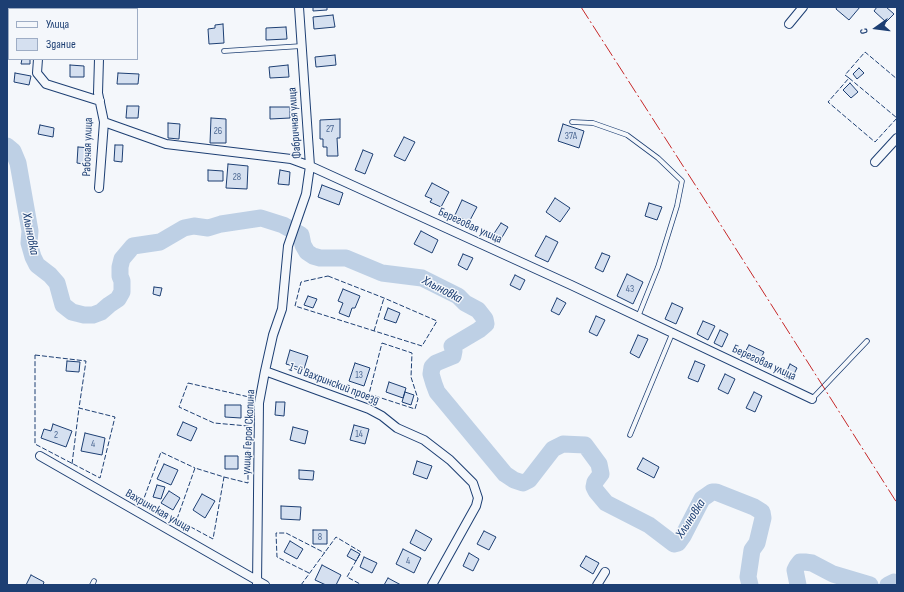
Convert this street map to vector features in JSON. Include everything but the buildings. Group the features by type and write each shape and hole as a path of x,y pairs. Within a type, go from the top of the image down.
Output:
{"street":[{"name":"Фабричная улица","path":"293,231 306,194 310,166 299,7"},
{"path":"789,24 803,7"},
{"path":"38,60 37,73 46,84 100,101"},
{"name":"Рабочая улица","path":"99,60 98,93 104,122 99,188"},
{"name":"Береговая улица","path":"104,122 166,144 291,159 310,166 564,282 672,334 812,398"},
{"path":"875,162 897,138"},
{"name":"улица Героя Скопина","path":"257,583 260,403 273,335 282,309 288,246 293,231"},
{"name":"1-й Вахринский проезд","path":"265,371 369,409 382,416 397,428 424,440 450,460 473,483 478,498 476,506 432,585"},
{"name":"Вахринская улица","path":"40,456 257,583 265,585"},
{"path":"598,585 605,572"}],"lane":[{"path":"224,51 302,46"},
{"path":"572,122 593,123 627,134 658,158 682,181 678,206 658,267 638,318"},
{"path":"630,435 672,334"},
{"path":"812,398 867,341"}],"waterway":[{"name":"Хлыновка","path":"7,146 13,151 18,163 30,231 29,243 33,257 37,265 50,275 57,283 63,305 72,312 84,315 93,315 101,312 118,299 122,292 122,281 120,276 122,259 133,246 160,242 184,228 194,226 208,228 221,224 261,218 283,225 301,235 303,245 307,252 313,256 320,258 346,258 382,273 422,278 458,296 465,303 478,310 485,319 486,324 479,330 452,346 454,351 453,356 436,363 432,367 431,374 437,392 505,474 514,480 523,483 529,480 553,449 563,444 585,445 599,464 601,474 595,482 594,487 606,503 649,525 674,544 678,543 683,536 702,499 712,492 716,492 754,507 762,512 763,518 757,543 752,550 748,577 750,585"},
{"name":"Хлыновка","path":"798,585 795,570 800,562 812,563 833,574 870,585"},
{"name":"Хлыновка","path":"888,585 894,582 897,583"}],"fence":[{"path":"849,78 845,75 865,52 897,79"},
{"path":"849,78 897,118 875,142 828,102 849,78"},
{"path":"328,276 384,298 437,321 422,346 295,306 301,282 328,276"},
{"path":"374,331 384,298"},
{"path":"382,343 412,353 411,377 418,399 415,409 369,394 382,343"},
{"path":"35,355 86,361 79,408 115,417 100,478 35,444 35,355"},
{"path":"188,383 249,397 248,426 214,423 179,407 188,383"},
{"path":"72,464 79,408"},
{"path":"224,477 248,483 248,426"},
{"path":"177,519 195,468 224,477 213,539 143,501 161,452 195,468"},
{"path":"309,573 277,557 276,533 286,533 325,553"},
{"path":"301,585 336,537 361,552 347,577 362,585"}],"power":[{"path":"581,7 897,503"}]}
